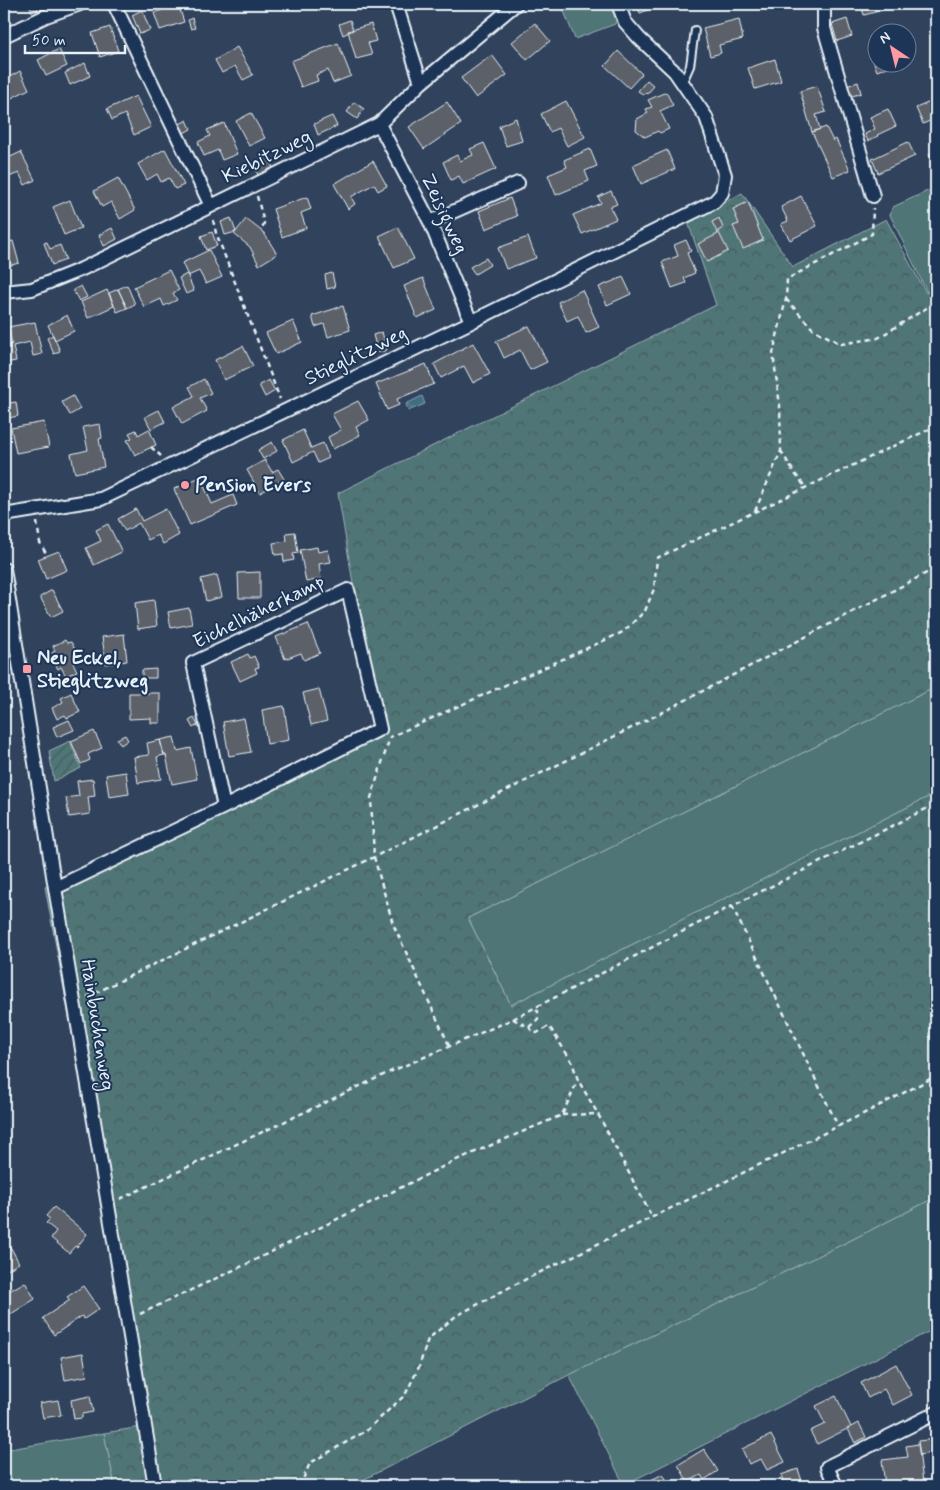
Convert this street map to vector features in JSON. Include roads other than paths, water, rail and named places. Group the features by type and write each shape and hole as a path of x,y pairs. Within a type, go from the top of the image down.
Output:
{"street":[{"path":"4,36 46,16 80,4"},
{"path":"114,4 210,206"},
{"path":"396,4 421,83"},
{"name":"Kiebitzweg","path":"4,292 32,289 82,269 379,124 421,83 516,4"},
{"path":"618,4 625,22 683,82"},
{"path":"824,4 824,28 873,196"},
{"name":"Stieglitzweg","path":"4,515 101,499 471,322 714,202 722,193 725,175 706,117 683,82"},
{"name":"Zeisigweg","path":"379,124 430,222 471,322"},
{"path":"430,222 518,183"},
{"name":"Hainbuchenweg","path":"4,569 154,1482"},
{"name":"Eichelhäherkamp","path":"55,888 224,807 380,729 348,590 194,663 224,807"},
{"path":"836,1486 827,1467 936,1414"}],"lane":[{"path":"683,82 690,66 695,30"}],"water":[{"path":"422,396 425,404 408,411 406,404"}],"place":[{"name":"Pension Evers","path":"185,485"},
{"name":"Neu Eckel, Stieglitzweg","path":"27,669"}]}
